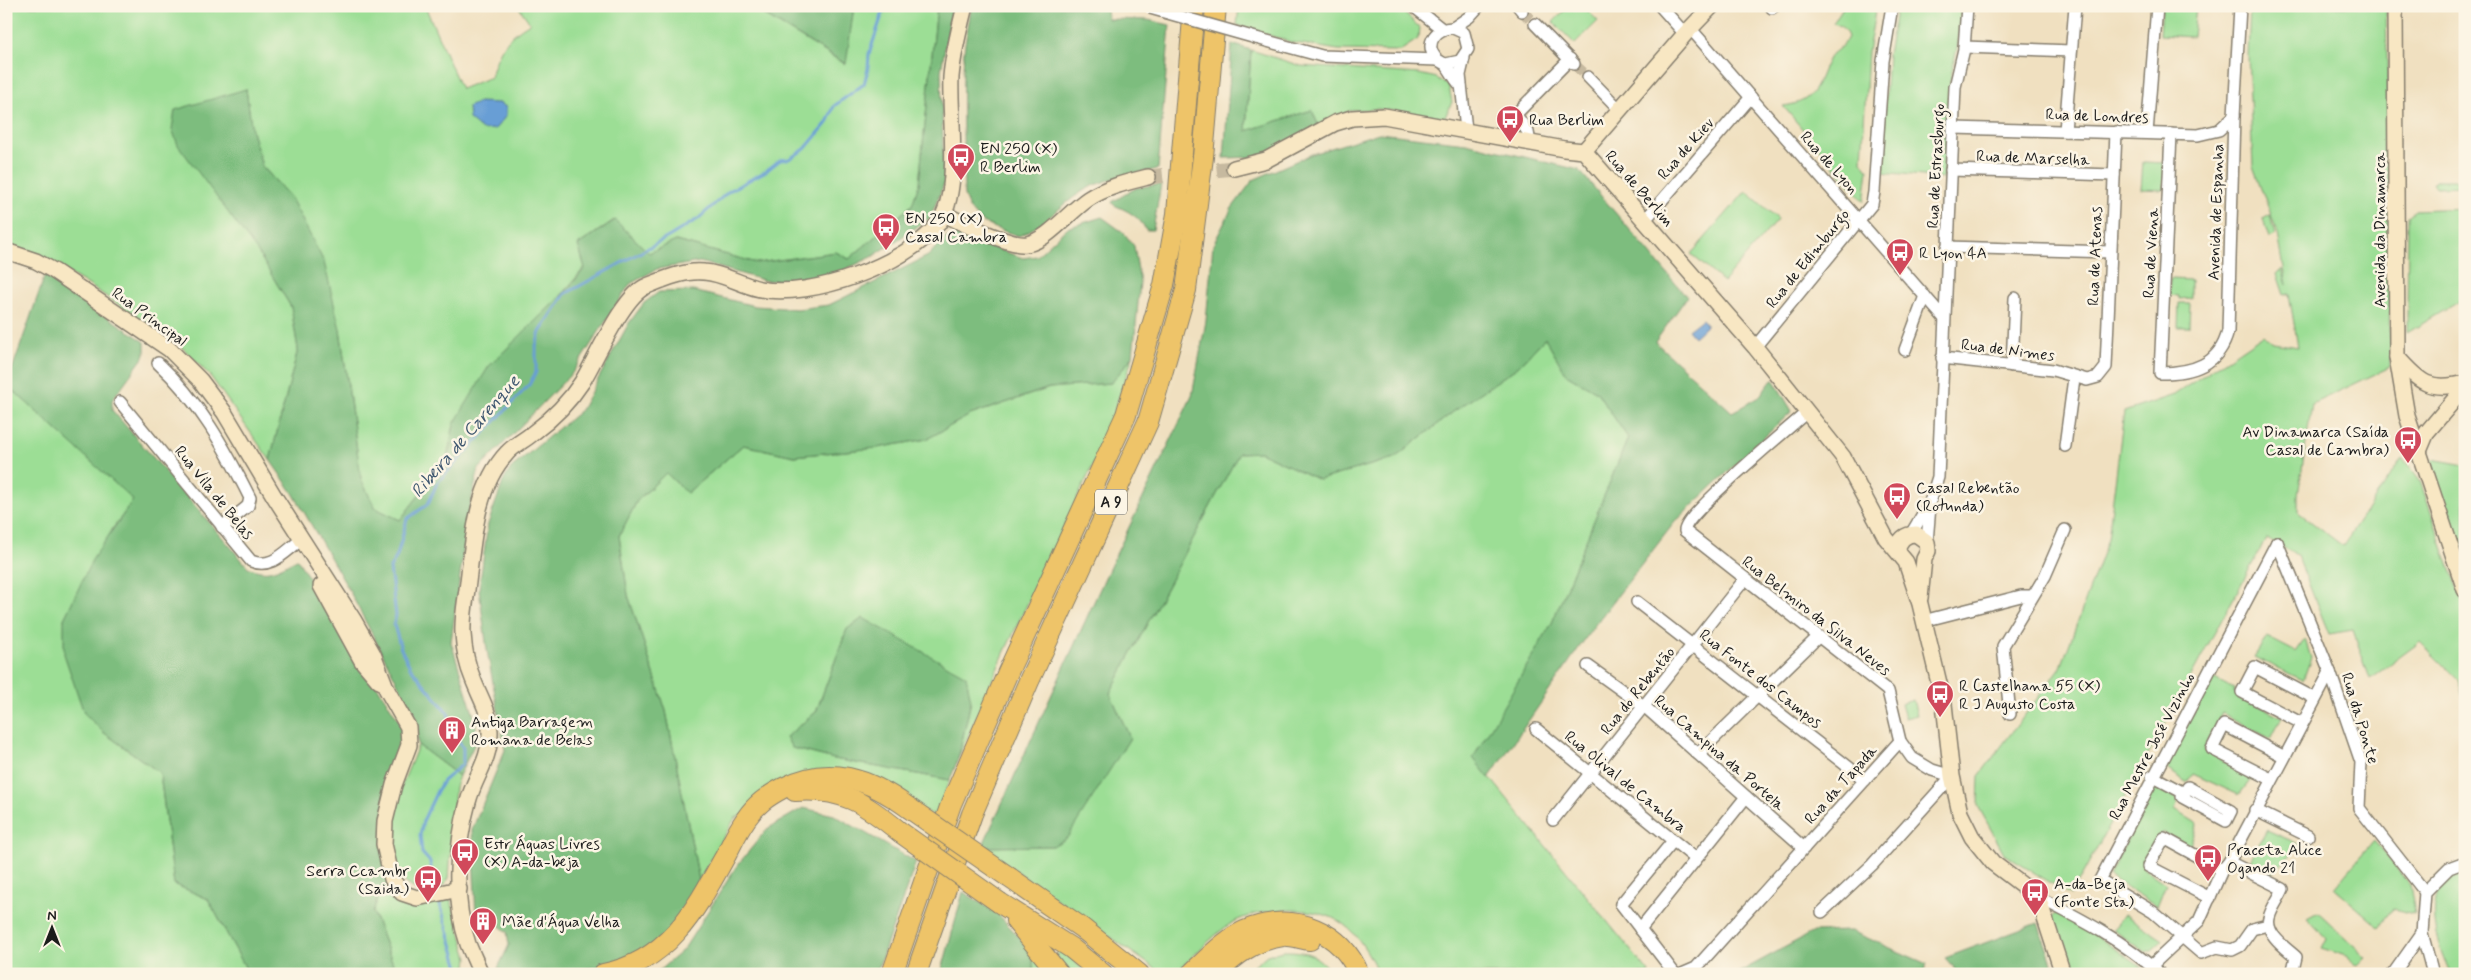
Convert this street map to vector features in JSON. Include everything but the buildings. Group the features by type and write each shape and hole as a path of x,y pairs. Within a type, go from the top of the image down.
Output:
{"highway":[{"name":"A 9","path":"892,974 951,804 1008,672 1126,415 1164,285 1177,214 1194,6"},
{"name":"A 9","path":"916,974 972,814 1029,681 1148,422 1186,290 1203,157 1216,6"},
{"path":"604,974 622,970 657,953 687,921 745,820 766,796 796,781 817,776 842,776 862,780 887,792 1082,928 1139,974"},
{"path":"766,796 819,789 839,794 878,814 900,832 1000,902 1071,948 1103,974"},
{"path":"1000,902 1035,942 1059,974"},
{"path":"1191,974 1222,945 1251,928 1284,921 1316,928 1340,944 1353,959 1359,974"},
{"path":"1216,974 1233,958 1257,942 1284,936 1311,940 1331,953 1345,974"}],"street":[{"path":"481,974 468,942 459,889 462,830 469,798 488,753 490,731 488,712 473,680 465,652 465,609 475,528 490,478 507,452 550,420 570,399 628,302 642,287 684,274 704,272 761,289 783,290 819,287 870,270 919,242 936,227 945,214 953,164 951,77 956,42 965,6"},
{"path":"1413,6 1426,17 1431,32 1459,30 1467,39"},
{"path":"1400,58 1431,48 1443,31 1469,17 1479,6"},
{"path":"1584,150 1687,31 1712,6"},
{"name":"Rua de Edimburgo","path":"1755,347 1872,204 1883,61 1892,6"},
{"name":"Rua de Estrasburgo","path":"1930,502 1938,477 1955,87 1964,47 1967,6"},
{"path":"2065,131 2074,6"},
{"path":"2147,133 2157,6"},
{"name":"Avenida de Espanha","path":"2160,373 2181,373 2202,367 2222,350 2228,330 2234,116 2240,6"},
{"name":"Avenida da Dinamarca","path":"2395,6 2397,357 2406,416 2465,590"},
{"name":"Rua de Lyon","path":"1661,7 1751,97 1944,318"},
{"path":"1150,8 1322,56 1400,58 1456,64 1464,58"},
{"path":"1466,130 1461,86 1464,58 1468,49 1469,17"},
{"path":"1530,143 1528,132 1516,116 1517,113 1572,62 1535,24"},
{"path":"1964,47 2071,51"},
{"path":"1431,48 1461,86"},
{"path":"1588,78 1619,110"},
{"name":"Rua de Kiev","path":"1645,220 1751,97"},
{"path":"1450,127 1462,101"},
{"name":"Rua de Berlim","path":"1234,168 1266,160 1335,123 1352,118 1384,116 1564,149 1584,150 1755,347 1843,457 1878,521 1904,546"},
{"name":"Rua de Londres","path":"1953,128 2198,135 2215,132 2225,126 2234,116"},
{"name":"Rua de Atenas","path":"2098,377 2106,368 2116,132"},
{"name":"Rua de Viena","path":"2160,373 2171,134"},
{"name":"Rua de Marselha","path":"1951,170 2114,175"},
{"path":"945,214 971,227 1016,244 1025,244 1035,242 1077,206 1099,192 1148,177"},
{"path":"1947,247 2110,252"},
{"name":"Rua Principal","path":"6,251 36,261 54,271 169,349 200,380 224,412 373,654 387,690 408,727 410,737 387,812 384,844 392,879 402,893 417,898 459,889"},
{"path":"1905,350 1925,296"},
{"path":"2012,366 2015,298"},
{"path":"2397,357 2414,377 2426,384 2446,388 2465,385"},
{"name":"Rua de Nimes","path":"1942,358 2053,370 2074,378 2087,380 2098,377"},
{"path":"158,363 190,396 225,447 250,498 248,506 222,527"},
{"path":"2065,446 2074,378"},
{"path":"2418,451 2427,432 2465,385"},
{"name":"Rua Vila de Belas","path":"120,402 251,561 261,565 273,561 297,543"},
{"name":"Rua Belmiro da Silva Neves","path":"1807,412 1713,495 1684,528 1686,533 1888,691 1900,741 1912,758 1932,770 1952,776"},
{"name":"Rua Principal","path":"274,496 297,543 362,660 387,690"},
{"path":"1920,604 1924,560 1928,551 1930,502"},
{"path":"1930,502 1904,546 1944,704 1952,776 1960,813 1972,837 1993,863 2038,897 2092,925 2155,970 2181,935 2199,921 2225,866 2300,723 2330,672"},
{"path":"2010,714 2003,646 2045,576 2065,530"},
{"path":"1904,546 1920,535 1927,542"},
{"name":"Rua da Ponte","path":"2277,542 2330,672 2360,762 2359,808 2426,892"},
{"name":"Rua Mestre José Vizinho","path":"2181,935 2153,912 2100,880 2152,776 2277,542"},
{"path":"1904,546 1916,564 1924,560"},
{"name":"Rua do Rebentão","path":"1553,820 1745,579"},
{"path":"1923,621 2021,596 2032,596"},
{"name":"Rua Fonte dos Campos","path":"1637,602 1865,780"},
{"path":"1698,754 1818,636"},
{"name":"Rua Campina da Portela","path":"1588,666 1644,707 1804,848"},
{"path":"2300,723 2242,692 2255,667 2314,698"},
{"path":"2271,779 2212,749 2224,725 2283,756"},
{"name":"Rua Olival de Cambra","path":"1536,729 1696,859"},
{"name":"Rua da Tapada","path":"1682,974 1696,968 1900,741"},
{"path":"1822,912 1877,859 1952,776"},
{"path":"2152,776 2184,793 2182,797 2226,821 2228,816 2248,825"},
{"path":"1640,929 1746,796"},
{"path":"2256,810 2308,836"},
{"path":"2210,898 2148,866 2164,838 2225,866 2283,889 2269,917 2268,925 2274,937 2296,957 2292,974"},
{"path":"1673,841 1621,904 1675,974"},
{"path":"2433,974 2422,933 2426,892 2449,868 2465,862"},
{"path":"2038,897 2064,974"},
{"path":"2181,935 2187,943 2201,953 2217,947 2232,950 2240,946 2252,929 2268,925"},
{"path":"2393,974 2422,933"}],"green space":[{"path":"6,6 425,6 461,89 491,77 500,52 509,39 530,23 518,6 749,6 845,64 854,6 937,6 919,184 912,205 849,259 836,252 757,263 676,241 649,253 614,220 578,245 585,267 454,424 447,459 400,520 375,508 361,479 340,329 291,198 262,166 252,131 246,89 259,254 291,307 298,349 270,460 211,377 178,343 84,282 36,254 6,245"},
{"path":"749,6 854,6 846,64"},
{"path":"937,6 952,6 941,71 944,184 930,218 872,257 831,276 766,281 700,262 657,269 630,284 573,372 479,469 469,509 451,642 476,723 476,741 459,776 418,745 416,718 349,590 293,493 270,460 298,349 291,307 259,254 178,145 172,129 175,110 246,89 252,131 262,166 291,198 324,262 340,329 361,479 375,508 400,520 447,459 454,424 489,366 567,290 585,268 578,245 615,220 649,253 676,241 757,263 836,252 849,259 912,205 919,184"},
{"path":"971,6 1105,6 1108,19 1148,20 1170,25 1158,169 1119,177 1091,187 1083,191 1038,226 1019,236 992,227 978,218 972,212 964,195 963,70"},
{"path":"1239,6 1397,6 1419,27 1418,39 1400,51 1338,50 1290,42 1237,25"},
{"path":"1569,6 1583,6 1598,21 1575,44 1553,22"},
{"path":"1844,6 1876,6 1868,52 1862,161 1868,170 1864,202 1783,106 1803,101 1809,96 1832,54 1846,41 1848,37 1846,32 1840,26 1833,23"},
{"path":"1897,6 1962,6 1958,43 1950,81 1944,178 1881,172 1888,54"},
{"path":"2162,6 2196,6 2193,37 2160,35"},
{"path":"2250,6 2386,6 2391,254 2390,367 2312,404 2298,495 2298,512 2343,546 2402,458 2420,481 2465,610 2465,707 2459,681 2420,642 2370,679 2353,630 2329,634 2297,555 2266,539 2071,895 2005,855 1978,806 1979,776 2061,667 2108,539 2124,412 2174,395 2263,335 2273,343 2298,347 2289,294 2284,295 2277,274 2282,269 2287,285 2278,234 2253,166 2248,56"},
{"path":"1232,44 1251,50 1246,131 1312,110 1319,127 1259,157 1224,158"},
{"path":"1251,50 1301,66 1419,74 1437,78 1449,87 1452,102 1445,117 1379,109 1351,110 1319,127 1312,110 1246,131"},
{"path":"1379,133 1466,143 1579,170 1687,297 1655,342 1732,412 1758,398 1773,379 1792,411 1674,523 1594,626 1489,778 1473,758 1552,623 1628,438 1597,392 1566,374 1545,338 1519,366 1453,412 1395,458 1319,480 1260,452 1239,453 1110,693 1130,738 1067,838 1053,846 982,847 1109,569 1192,396 1206,321 1213,245 1232,208 1253,180 1312,154"},
{"path":"2143,162 2166,163 2164,190 2141,189"},
{"path":"2436,180 2465,180 2465,186 2437,187 2433,184"},
{"path":"1161,184 1153,230 1146,230 1136,218 1112,202 1136,188"},
{"path":"1746,191 1778,219 1723,282 1691,254"},
{"path":"2465,208 2465,298 2407,333 2408,216 2415,210"},
{"path":"2270,215 2275,235 2269,238 2263,219"},
{"path":"1102,217 1124,233 1134,246 1140,282 1133,356 1111,383 1049,388 970,415 927,439 877,448 794,456 743,445 687,493 666,473 637,501 619,536 628,595 666,711 699,880 675,926 646,951 613,964 580,970 510,974 498,968 509,945 507,932 497,924 476,918 472,830 505,750 487,650 479,589 488,524 503,482 511,468 581,410 629,323 644,303 659,292 693,291 755,306 797,309 829,305 928,256 944,239 955,234 1023,258 1037,256 1067,228"},
{"path":"45,275 145,342 145,355 112,400 112,410 248,567 255,570 268,571 297,559 401,724 406,738 397,760 385,876 373,912 397,974 249,974 208,899 174,884 160,773 103,732 84,713 64,654 64,619 92,560 133,500 16,393 6,387"},
{"path":"2170,279 2191,280 2191,298 2179,299 2179,296 2169,295"},
{"path":"2179,303 2190,303 2189,327 2178,327"},
{"path":"1545,338 1566,374 1597,392 1628,438 1552,623 1474,758 1650,974 1379,974 1359,941 1343,924 1319,913 1288,910 1258,914 1232,923 1211,939 1174,974 1163,974 982,847 1053,846 1130,738 1110,693 1239,453 1260,452 1319,480 1395,458 1453,412 1519,366"},
{"path":"1133,356 1102,446 1005,651 958,759 971,701 847,629 816,712 786,737 792,748 834,759 950,780 935,816 844,771 735,818 699,880 666,711 628,595 619,536 637,501 666,473 687,493 743,445 794,456 877,448 927,439 970,415 1050,388 1111,383"},
{"path":"6,387 16,393 134,500 113,528 64,619 84,713 103,732 160,773 174,884 208,899 249,974 6,974"},
{"path":"2432,459 2465,465 2465,566 2433,469"},
{"path":"863,618 966,676 971,701 958,759 950,780 834,759 792,748 786,737 816,712 847,629"},
{"path":"2267,637 2296,652 2305,639 2311,658 2303,680 2254,657"},
{"path":"2211,677 2234,689 2234,693 2282,717 2271,739 2222,713 2204,750 2252,778 2239,795 2193,774 2187,782 2165,768"},
{"path":"1913,700 1917,715 1905,718 1901,704"},
{"path":"418,745 459,776 455,787 449,878 444,885 418,891 407,884 399,873 394,855 392,824 397,798"},
{"path":"2154,786 2178,799 2175,810 2198,824 2189,847 2162,832 2143,868 2166,884 2157,906 2109,876"},
{"path":"803,808 834,815 916,862 876,974 655,974 684,949 736,867 767,829"},
{"path":"2267,830 2301,845 2272,873 2249,862"},
{"path":"2374,841 2410,884 2415,914 2393,909 2379,927 2334,888"},
{"path":"2465,873 2465,974 2451,974 2435,931 2435,901 2440,888 2450,879"},
{"path":"385,876 393,895 407,904 445,896 451,900 468,958 466,974 397,974 373,912"},
{"path":"963,892 996,912 1032,951 1034,974 941,974"},
{"path":"2318,912 2366,957 2358,965 2347,956 2321,948 2326,938 2307,918"},
{"path":"2057,913 2084,927 2151,974 2070,974 2051,917"},
{"path":"2124,914 2163,940 2152,950 2146,952 2113,930"},
{"path":"2038,923 2056,974 1960,974 1945,958"},
{"path":"1851,931 1927,964 1922,974 1736,974 1813,932"},
{"path":"1059,948 1089,974 1068,974 1057,956"},
{"path":"1032,951 1045,974 1034,974"},
{"path":"1283,951 1311,955 1322,962 1333,974 1245,974 1267,955"}],"water":[{"path":"479,102 499,103 506,107 506,116 495,129 482,130 469,119 468,107"},
{"path":"1702,319 1707,325 1694,337 1688,330"}],"waterway":[{"name":"Ribeira de Carenque","path":"435,889 430,862 422,853 420,835 423,821 443,781 463,764 463,748 453,731 448,713 410,667 401,649 394,625 396,615 390,568 397,556 407,519 428,504 437,483 529,385 536,372 536,346 540,332 565,294 670,236 698,219 729,191 766,171 780,160 789,159 805,149 827,123 834,106 864,84 869,54 885,6"},
{"name":"Ribeira de Carenque","path":"439,901 461,974"}],"tunnel":[{"path":"1522,11 1535,24"},
{"path":"1575,65 1588,77"},
{"path":"1148,177 1234,168"}],"place":[{"name":"Rua Berlim","path":"1510,143"},
{"name":"EN 250 (X) R Berlim","path":"961,181"},
{"name":"EN 250 (X) Casal Cambra","path":"886,251"},
{"name":"R Lyon 4A","path":"1900,276"},
{"name":"Av Dinamarca (Saída Casal de Cambra)","path":"2408,464"},
{"name":"Casal Rebentão (Rotunda)","path":"1897,520"},
{"name":"R Castelhana 55 (X) R J Augusto Costa","path":"1940,718"},
{"name":"Antiga Barragem Romana de Belas","path":"452,754"},
{"name":"Estr Águas Livres (X) A-da-beja","path":"465,876"},
{"name":"Praceta Alice Ogando 21","path":"2208,882"},
{"name":"Serra Ccambr (Saida)","path":"428,903"},
{"name":"A-da-Beja (Fonte Sta)","path":"2035,916"},
{"name":"Mãe d'Água Velha","path":"483,945"}]}
